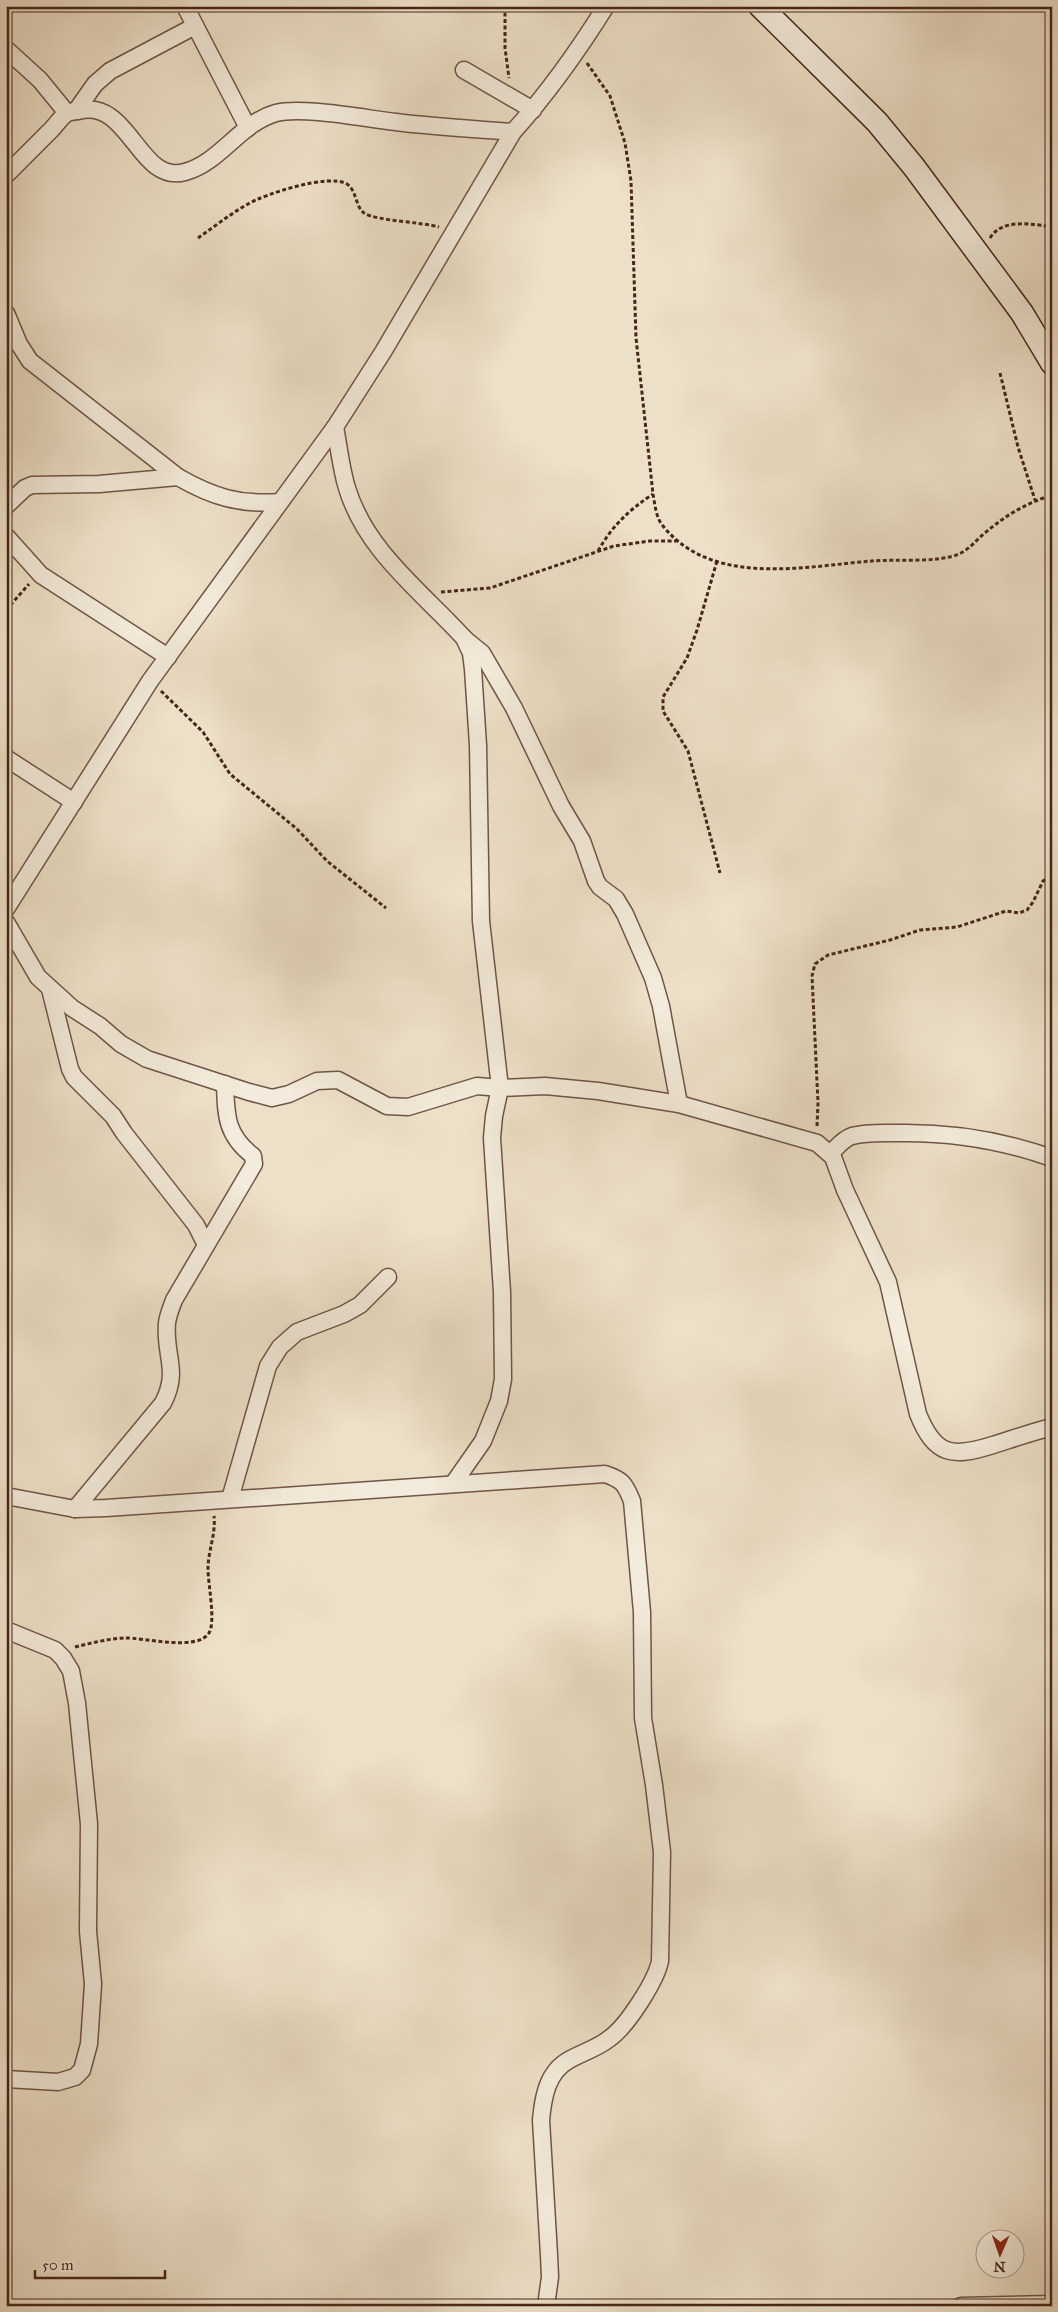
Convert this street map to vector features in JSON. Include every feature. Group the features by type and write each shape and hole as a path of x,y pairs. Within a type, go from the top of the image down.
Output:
{"street":[{"path":"185,6 248,128"},
{"path":"6,909 150,681 335,427 383,352 513,132 533,110 578,50 606,6"},
{"path":"760,6 877,122 914,167 1022,314 1052,363"},
{"path":"6,175 72,112 95,84 110,71 195,26"},
{"path":"6,49 72,112"},
{"path":"464,70 533,110"},
{"path":"72,112 85,109 98,110 110,114 139,149 160,168 172,172 184,172 217,155 248,128 265,117 278,113 301,112 411,124 513,132"},
{"path":"6,313 19,344 30,361 178,477 203,491 232,501 256,504 280,502"},
{"path":"335,427 346,487 361,522 381,552 418,592 464,638 482,653 532,742 561,806 582,841 596,881 600,887 616,900 628,921 653,978 661,1006 679,1104"},
{"path":"6,506 25,488 32,485 99,484 178,477"},
{"path":"6,536 41,575 168,657"},
{"path":"453,1484 484,1441 499,1401 503,1379 500,1252 492,1138 494,1116 500,1088 485,975 481,921 478,745 474,669 471,653 464,638"},
{"path":"6,758 74,802"},
{"path":"6,922 38,977 50,989 121,1044 146,1058 272,1098 289,1094 317,1081 338,1080 387,1106 408,1107 477,1086 500,1088 545,1086 598,1091 679,1104 815,1142 832,1153 845,1190 888,1282 918,1414 926,1433 939,1446 954,1453 969,1453 1052,1427"},
{"path":"50,989 70,1069 74,1077 113,1116 124,1133 196,1225 206,1245"},
{"path":"75,1509 163,1403 170,1391 172,1370 167,1338 167,1321 174,1300 254,1164 253,1156 239,1145 230,1131 226,1112 225,1084"},
{"path":"832,1153 846,1139 852,1136 872,1133 927,1133 978,1138 1052,1158"},
{"path":"230,1499 268,1366 280,1347 297,1332 344,1314 360,1305 388,1277"},
{"path":"6,1496 75,1509 206,1502 605,1474 620,1479 626,1487 632,1501 642,1612 643,1718 662,1852 660,1961 658,1972 650,1987 613,2037 567,2061 550,2079 543,2098 541,2120 550,2277 546,2306"},
{"path":"6,1630 55,1650 63,1658 71,1671 77,1703 89,1824 88,1931 93,1984 89,2044 82,2070 75,2076 58,2082 6,2079"},
{"path":"961,2306 1052,2304"}],"path":[{"path":"505,6 505,48 508,74 515,100"},
{"path":"578,50 610,96 625,143 631,181 636,338 652,494 656,512 663,526 693,551 717,561 739,566 802,569 874,561 949,557 967,549 1006,516 1035,500 1052,495"},
{"path":"198,238 249,203 278,191 329,181 345,183 352,189 358,206 364,213 375,217 428,224 453,231"},
{"path":"980,255 993,234 1008,225 1031,224 1052,227"},
{"path":"1000,373 1018,447 1035,500"},
{"path":"598,551 607,534 618,521 652,494"},
{"path":"418,592 468,591 490,588 598,551 629,543 680,541"},
{"path":"717,561 687,658 663,698 663,711 688,751 720,874"},
{"path":"6,610 23,589 41,575"},
{"path":"150,681 203,732 230,774 297,829 327,861 386,908"},
{"path":"815,1142 818,1103 812,976 815,964 828,955 890,940 920,930 957,927 978,922 1006,911 1019,913 1027,910 1043,881 1052,876"},
{"path":"55,1650 113,1638 141,1638 184,1642 204,1638 210,1632 208,1567 215,1527 213,1512 206,1502"}]}
